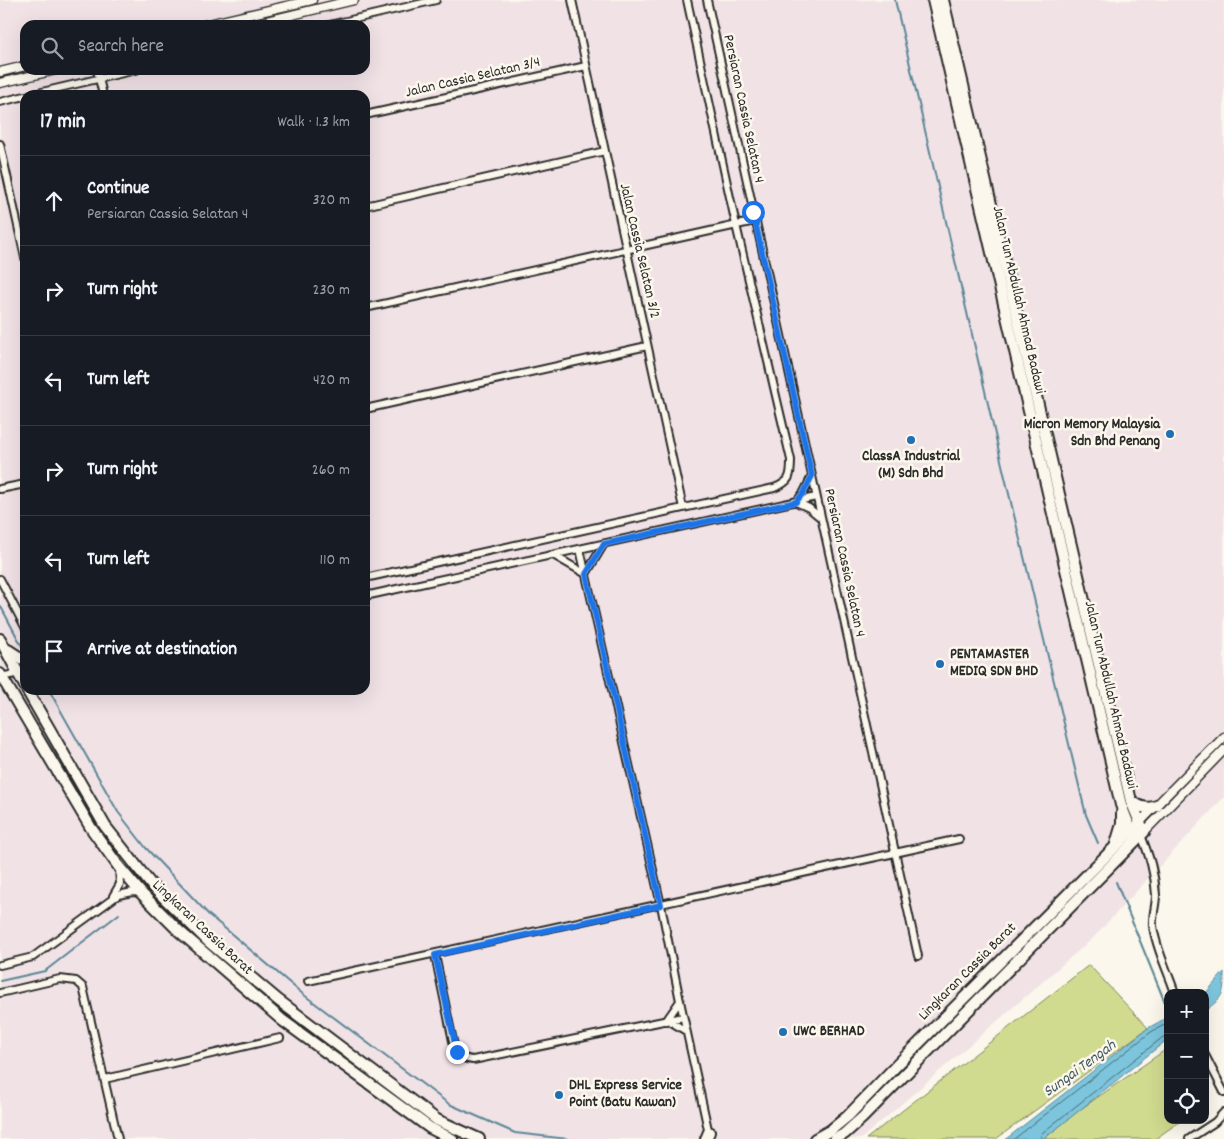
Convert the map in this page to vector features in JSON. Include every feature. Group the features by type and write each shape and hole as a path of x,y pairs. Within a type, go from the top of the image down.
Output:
{"main road":[{"name":"Jalan Tun Abdullah Ahmad Badawi","path":"933,0 1122,808 1138,832"},
{"name":"Jalan Tun Abdullah Ahmad Badawi","path":"944,0 1138,832"},
{"path":"1071,591 1076,595 1080,595 1082,591"},
{"path":"2,643 20,657"},
{"path":"2,643 20,669"},
{"name":"Lingkaran Cassia Barat","path":"1,676 91,828 141,894 179,931 282,1020 430,1128 452,1139"},
{"path":"0,690 15,700"},
{"name":"Lingkaran Cassia Barat","path":"29,695 105,826 153,887 208,942 278,1000 430,1115 479,1139"},
{"path":"32,701 33,695"},
{"path":"1131,800 1144,808 1156,806"},
{"path":"1114,847 1122,824 1122,808"},
{"name":"Lingkaran Cassia Barat","path":"814,1139 830,1130 848,1116 1114,847 1138,832"},
{"name":"Lingkaran Cassia Barat","path":"835,1139 844,1134 862,1118 1138,832"}],"street":[{"path":"226,20 312,0"},
{"path":"271,20 354,0"},
{"path":"350,20 436,0"},
{"name":"Jalan Cassia Selatan 3/2","path":"572,0 683,508"},
{"path":"370,577 774,488 785,484 791,475 791,460 736,225 687,0"},
{"name":"Persiaran Cassia Selatan 4","path":"707,0 918,956"},
{"name":"Jalan Cassia Selatan 3/4","path":"370,114 586,66"},
{"path":"0,72 20,67"},
{"path":"0,83 34,75"},
{"path":"98,75 101,90"},
{"path":"51,90 115,75"},
{"path":"0,102 20,97"},
{"path":"0,144 20,235"},
{"path":"370,205 605,151"},
{"path":"370,307 755,221"},
{"path":"370,408 647,346"},
{"path":"796,502 804,492 812,476"},
{"path":"0,490 20,485"},
{"path":"370,595 816,497"},
{"path":"796,502 809,508 821,518"},
{"path":"586,574 604,544"},
{"path":"580,549 661,905 709,1138"},
{"path":"553,555 586,574"},
{"path":"0,579 20,617"},
{"path":"1,676 20,672"},
{"path":"1138,832 1156,806 1224,737"},
{"path":"1138,832 1224,750"},
{"path":"1138,832 1152,863 1155,881 1156,898 1153,923 1155,936 1175,989"},
{"path":"308,981 435,955 959,839"},
{"path":"0,965 26,959 40,953 110,899 116,893 120,884 121,875 119,867"},
{"path":"110,899 125,893 141,894"},
{"path":"435,955 454,1046 457,1052 466,1059 473,1060 683,1017"},
{"path":"0,993 60,980 76,981 83,987 118,1139"},
{"path":"667,1020 680,1001"},
{"path":"667,1020 686,1032"},
{"path":"105,1079 280,1038"},
{"path":"1209,1063 1224,1092"},
{"path":"1189,1139 1215,1122 1224,1112"}],"shaded area":[{"path":"0,0 1224,0 1224,797 1093,938 861,1139 0,1139"}],"green space":[{"path":"1089,965 1148,1028 996,1139 866,1139"},
{"path":"1164,1051 1164,1124 1176,1124 1155,1139 1044,1139 1078,1111"}],"water":[{"path":"1224,972 1222,994 1209,1008 1209,989"},
{"path":"1164,1019 1164,1042 1055,1130 1042,1139 1006,1139 1148,1028"}],"waterway":[{"path":"895,0 1003,469 1086,815 1098,843"},
{"path":"0,605 20,643"},
{"path":"52,695 118,812 146,848 209,915 304,995 449,1104 515,1133 568,1139"},
{"path":"1116,882 1164,1000"},
{"path":"0,981 45,971 119,914"}],"place":[{"name":"Micron Memory Malaysia Sdn Bhd Penang","path":"1170,434"},
{"name":"ClassA Industrial (M) Sdn Bhd","path":"911,440"},
{"name":"PENTAMASTER MEDIQ SDN BHD","path":"940,664"},
{"name":"UWC BERHAD","path":"783,1032"},
{"name":"DHL Express Service Point (Batu Kawan)","path":"559,1095"}],"route":[{"path":"457,1052 454,1046 435,955 661,905 586,574 604,544 796,502 804,492 812,476 753,212"}],"water label":[{"name":"Sungai Tengah","path":"1080,1069"}]}
